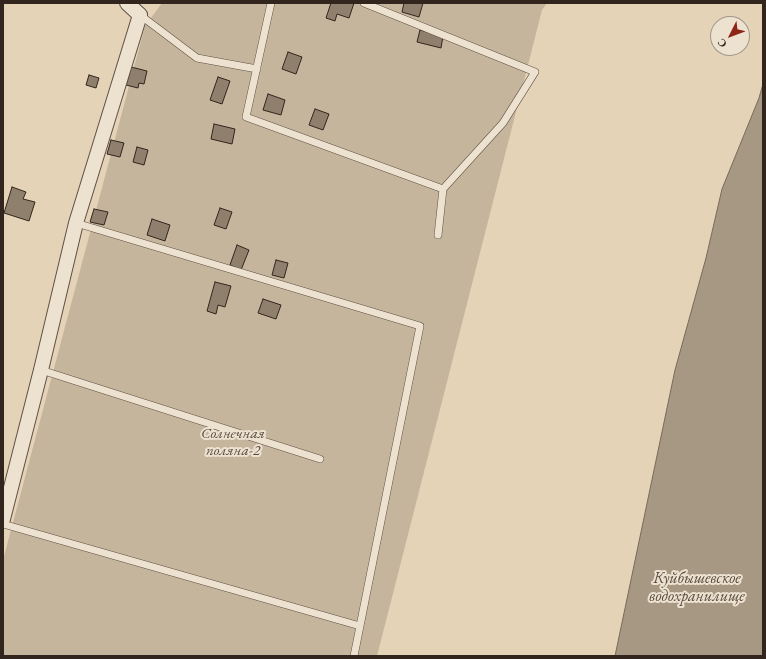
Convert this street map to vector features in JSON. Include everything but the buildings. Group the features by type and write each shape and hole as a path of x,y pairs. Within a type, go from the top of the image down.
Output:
{"street":[{"path":"3,519 41,370 76,223 140,15 127,3"}],"lane":[{"path":"271,3 246,117 443,189"},
{"path":"364,3 535,72 503,123 443,189 438,235"},
{"path":"140,15 197,58 257,68"},
{"path":"76,223 420,326 354,656"},
{"path":"41,370 320,459"},
{"path":"3,524 360,626"}],"green space":[{"name":"Солнечная поляна-2","path":"162,3 547,3 542,10 377,656 3,656 3,560 145,26"}],"water":[{"name":"Куйбышевское водохранилище","path":"763,84 763,656 615,656 675,370 706,258 722,189 759,98"}]}
